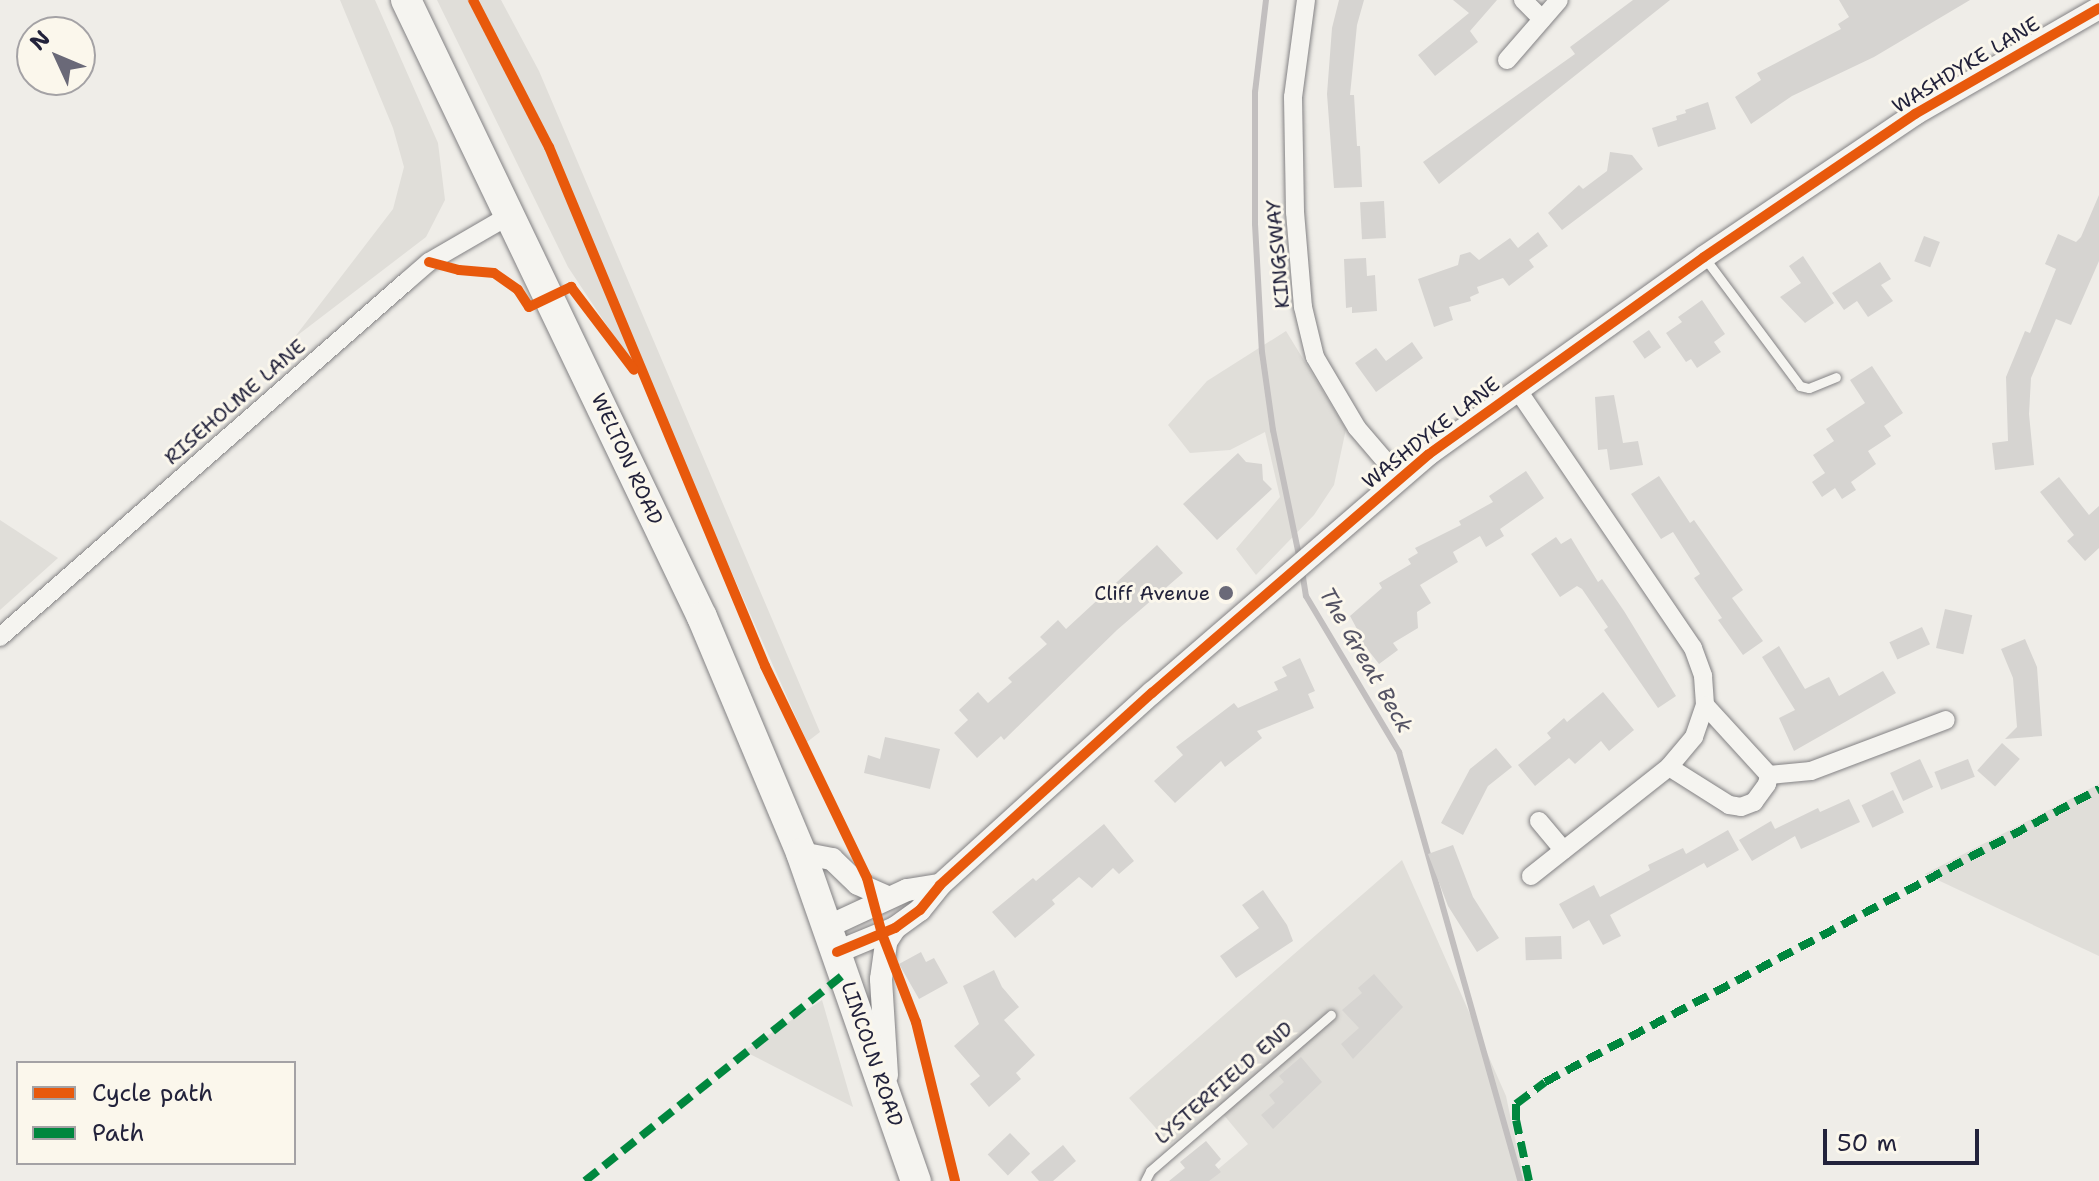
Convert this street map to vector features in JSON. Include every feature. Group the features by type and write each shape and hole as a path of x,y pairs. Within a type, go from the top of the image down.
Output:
{"highway":[{"name":"WELTON ROAD","path":"406,0 702,617 801,853 832,940"},
{"name":"LINCOLN ROAD","path":"832,940 916,1181"}],"street":[{"name":"KINGSWAY","path":"1306,0 1293,97 1295,212 1303,307 1315,357 1357,428 1399,477"},
{"path":"1523,0 1542,19"},
{"path":"1507,60 1559,0"},
{"name":"WASHDYKE LANE","path":"832,940 895,928 920,910 940,885 1309,554 1399,477 1517,389 1915,114 2099,8"},
{"name":"RISEHOLME LANE","path":"0,637 429,262 510,215"},
{"path":"1517,389 1693,648 1703,676 1705,705 1694,737 1669,767 1531,876"},
{"path":"1705,705 1769,775"},
{"path":"1769,775 1811,771 1946,720"},
{"path":"1669,767 1729,805 1741,807 1754,802 1767,784 1769,775"},
{"path":"1539,821 1563,850"},
{"path":"801,853 832,859 858,884 889,898"},
{"path":"832,940 889,898 907,890 940,885"},
{"path":"889,1099 881,979 886,942 895,928"}],"lane":[{"path":"1704,257 1800,386 1809,388 1836,377"},
{"name":"LYSTERFIELD END","path":"1145,1181 1150,1171 1331,1015"}],"shaded area":[{"path":"340,0 375,0 438,143 445,200 426,237 294,338 393,209 404,167 393,128"},
{"path":"437,0 501,0 539,71 820,732 807,742 653,395 568,267"},
{"path":"1286,331 1346,429 1334,485 1314,515 1256,575 1236,549 1280,497 1265,432 1230,450 1190,453 1168,425 1207,381"},
{"path":"0,520 58,558 0,610"},
{"path":"2099,784 2099,956 1925,874"},
{"path":"1402,860 1506,1096 1524,1181 1204,1181 1248,1144 1218,1108 1170,1144 1129,1098"},
{"path":"822,1000 853,1107 744,1051"}],"building":[{"path":"1339,0 1364,0 1357,25 1350,95 1354,95 1362,187 1334,188 1327,94 1332,28"},
{"path":"1453,0 1497,0 1470,31 1478,42 1435,76 1418,55 1469,13"},
{"path":"1633,0 1670,0 1439,184 1423,162 1575,54 1570,47"},
{"path":"1839,0 1970,0 1874,57 1792,96 1751,124 1735,97 1761,80 1757,73 1841,29 1838,24 1849,17"},
{"path":"1708,102 1716,129 1658,147 1652,128 1677,120 1676,116 1686,113 1685,110"},
{"path":"1610,152 1632,155 1643,169 1562,230 1548,213 1579,185 1583,189 1607,171"},
{"path":"2099,195 2099,261 2071,325 2056,319 2031,378 2029,414 2034,465 1995,470 1992,443 2008,441 2006,377 2025,331 2030,333 2056,269 2045,264 2058,234 2076,242 2081,237"},
{"path":"1384,201 1386,238 1362,239 1360,202"},
{"path":"1538,232 1548,246 1529,260 1534,267 1509,286 1503,278 1477,287 1479,293 1470,297 1471,301 1449,307 1453,320 1434,327 1418,279 1458,265 1460,255 1470,252 1479,260 1510,238 1518,248"},
{"path":"1924,236 1940,242 1930,267 1914,261"},
{"path":"1803,256 1834,303 1805,323 1780,297 1801,283 1789,266"},
{"path":"1366,258 1367,276 1375,275 1377,311 1352,313 1352,307 1346,308 1344,259"},
{"path":"1880,262 1891,279 1881,285 1893,301 1868,317 1857,301 1844,310 1832,293"},
{"path":"1702,300 1725,334 1714,342 1721,352 1697,368 1691,359 1686,362 1666,333 1682,322 1678,317"},
{"path":"1649,330 1661,347 1645,359 1633,341"},
{"path":"1412,342 1423,358 1376,392 1355,363 1376,348 1386,361"},
{"path":"1872,366 1903,413 1884,426 1891,436 1868,451 1876,464 1851,482 1856,490 1842,499 1835,488 1822,497 1812,482 1825,473 1813,455 1834,441 1826,429 1865,403 1850,380"},
{"path":"1614,395 1623,443 1638,441 1643,465 1610,470 1607,449 1598,450 1595,397"},
{"path":"1238,453 1246,462 1262,464 1263,480 1272,489 1217,540 1183,504"},
{"path":"1526,471 1544,498 1500,529 1504,536 1486,547 1480,536 1453,552 1458,562 1420,585 1431,603 1417,612 1418,628 1393,643 1398,650 1379,664 1354,632 1357,629 1350,616 1382,588 1379,583 1411,564 1408,559 1418,553 1415,548 1461,525 1459,521 1493,502 1489,496"},
{"path":"1659,476 1690,523 1694,520 1743,590 1732,598 1763,641 1743,655 1694,578 1700,574 1673,532 1661,539 1631,494"},
{"path":"2059,477 2089,515 2099,506 2099,548 2085,561 2067,541 2074,535 2040,492"},
{"path":"1556,537 1561,544 1571,538 1598,582 1602,579 1676,696 1658,708 1604,630 1608,627 1582,589 1577,586 1560,597 1531,554"},
{"path":"1157,545 1183,573 1117,630 1004,740 1001,736 977,758 954,733 968,720 959,710 978,692 988,703 1012,682 1008,678 1047,644 1040,637 1058,620 1066,629"},
{"path":"1945,609 1972,615 1963,654 1936,648"},
{"path":"1922,627 1930,644 1897,659 1889,642"},
{"path":"2025,639 2037,667 2042,736 2005,739 2017,727 2013,678 2001,649"},
{"path":"1779,646 1805,689 1829,677 1839,696 1883,671 1896,693 1794,751 1779,718 1795,710 1762,657"},
{"path":"1300,658 1315,691 1308,694 1314,708 1257,731 1262,738 1225,767 1221,761 1175,803 1154,781 1183,755 1176,747 1234,703 1238,708 1278,690 1274,682 1287,676 1282,667"},
{"path":"1603,692 1634,730 1609,751 1601,741 1575,764 1569,758 1535,786 1518,765 1551,738 1547,733 1564,718 1567,722"},
{"path":"885,737 940,749 930,789 864,773 868,755 880,759"},
{"path":"2002,743 2020,759 1995,787 1977,770"},
{"path":"1496,748 1512,767 1488,786 1463,835 1441,823 1470,769"},
{"path":"1920,759 1933,787 1903,801 1890,773"},
{"path":"1968,759 1975,777 1941,790 1934,772"},
{"path":"1893,790 1904,812 1873,828 1862,805"},
{"path":"1849,799 1860,822 1801,849 1795,836 1752,861 1739,840 1771,821 1775,829 1818,808 1820,812"},
{"path":"1104,824 1134,861 1119,874 1113,868 1092,888 1079,877 1052,900 1055,904 1015,938 992,912 1033,878 1036,881"},
{"path":"1728,830 1739,850 1707,868 1704,863 1610,915 1621,936 1603,945 1589,920 1573,929 1559,904 1594,885 1600,897 1650,870 1648,865 1683,848 1686,854"},
{"path":"1453,845 1473,897 1499,938 1477,952 1448,906 1428,854"},
{"path":"1263,890 1287,925 1293,941 1236,978 1220,956 1259,928 1242,905"},
{"path":"1561,936 1562,959 1526,960 1525,937"},
{"path":"921,952 926,962 934,958 948,983 919,999 899,964"},
{"path":"994,970 1002,987 1019,1007 1004,1020 1035,1055 1016,1073 1021,1079 989,1107 970,1084 980,1076 954,1046 979,1024 963,986"},
{"path":"1374,974 1403,1007 1353,1059 1341,1044 1359,1028 1342,1010 1362,993 1358,988"},
{"path":"1301,1057 1322,1082 1273,1129 1261,1115 1275,1103 1269,1095 1284,1082 1279,1076"},
{"path":"1010,1133 1030,1154 1008,1175 988,1155"},
{"path":"1206,1141 1221,1159 1215,1165 1221,1172 1209,1181 1169,1181 1185,1168 1180,1162"},
{"path":"1063,1145 1076,1161 1053,1181 1039,1181 1031,1172"}],"waterway":[{"name":"The Great Beck","path":"1266,0 1255,92 1255,224 1262,352 1273,430 1300,560"},
{"name":"The Great Beck","path":"1302,571 1306,596 1399,752 1520,1181"}],"marked path":[{"path":"1529,1181 1516,1120 1516,1104 1545,1082 2099,789"},
{"path":"585,1181 844,974"}],"cycle path":[{"path":"473,0 549,147 765,666 867,878 882,934 916,1022 955,1181"},
{"path":"837,952 895,928 920,910 940,885 1152,693 1429,454 1704,257 1915,114 2099,8"},
{"path":"429,262 459,270 494,273 518,290 529,307 571,287 634,370"}],"place":[{"name":"Cliff Avenue","path":"1226,593"}]}
